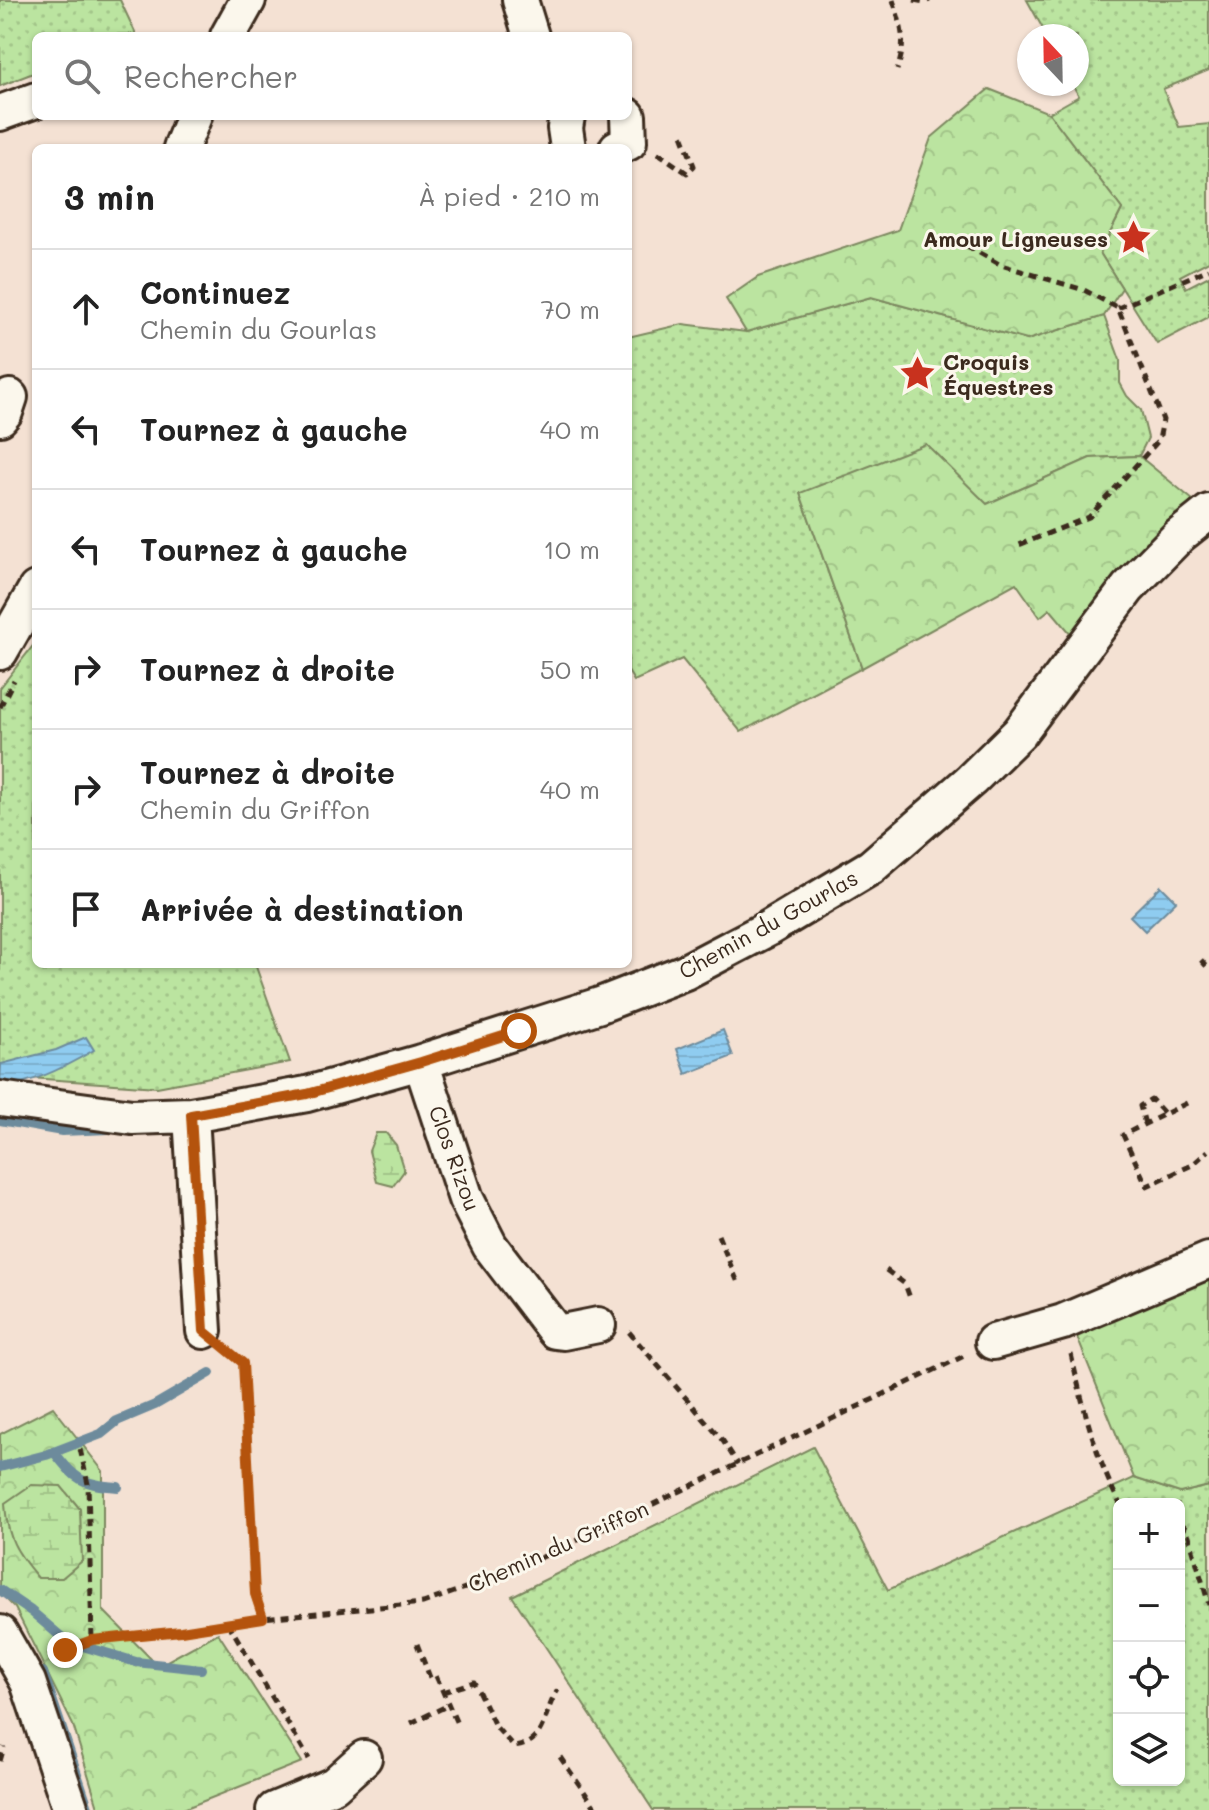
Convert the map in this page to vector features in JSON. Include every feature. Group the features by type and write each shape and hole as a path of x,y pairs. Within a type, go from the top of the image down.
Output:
{"street":[{"path":"230,32 248,0"},
{"path":"520,0 530,32"},
{"path":"0,113 32,101"},
{"path":"183,144 192,120"},
{"path":"566,120 567,144"},
{"path":"625,144 629,142 628,120"},
{"name":"Chemin du Gourlas","path":"0,1099 132,1117 191,1115 307,1094 421,1062 623,998 685,972 769,928 871,867 971,780 1019,733 1128,588 1179,536 1209,512"},
{"path":"0,652 32,596"},
{"name":"Clos Rizou","path":"421,1062 466,1199 490,1246 555,1331 612,1327"},
{"path":"191,1115 204,1331"},
{"path":"984,1346 1063,1322 1209,1260"},
{"path":"0,1633 28,1682 71,1810"},
{"path":"274,1810 334,1785 364,1758"}],"path":[{"path":"893,0 902,27 904,48 897,70"},
{"path":"914,0 930,0"},
{"path":"655,151 687,173 694,166 681,132"},
{"path":"967,246 1001,265 1084,290 1118,308 1163,420 1159,440 1089,517 1019,545"},
{"path":"1118,308 1209,269"},
{"path":"1201,960 1209,969"},
{"path":"1145,1124 1140,1106 1151,1099 1165,1114"},
{"path":"1187,1103 1123,1135 1147,1186 1192,1165 1208,1151"},
{"path":"718,1235 739,1285"},
{"path":"886,1270 905,1284 910,1298"},
{"path":"1063,1322 1089,1428 1117,1498"},
{"path":"612,1327 723,1441 738,1464"},
{"path":"204,1331 243,1363 255,1594 263,1618"},
{"name":"Chemin du Griffon","path":"65,1650 92,1640 181,1631 263,1618 423,1603 513,1571 984,1346"},
{"path":"80,1449 88,1484 92,1640"},
{"path":"1185,1528 1209,1605"},
{"path":"228,1623 295,1731 324,1789"},
{"path":"417,1644 458,1726"},
{"path":"443,1692 474,1682 495,1726 514,1747 527,1746 536,1740 550,1702 558,1690"},
{"path":"411,1723 449,1705"},
{"path":"0,1761 4,1747"},
{"path":"560,1757 597,1810"}],"green space":[{"path":"0,0 120,0 135,32 32,32 32,74 0,86"},
{"path":"1027,0 1209,0 1209,70 1163,89 1179,127 1209,124 1209,261 1180,276 1186,288 1209,276 1209,317 1157,344 1100,253 1122,209 1049,113 1079,96 1089,96 1089,24 1040,24"},
{"path":"989,89 1049,113 1122,209 1100,253 1122,288 1104,316 1027,340 871,297 746,332 726,299 758,277 898,230 931,138"},
{"path":"871,297 1027,340 1104,316 1120,360 1120,383 1127,396 1141,410 1148,438 1139,456 1090,458 987,504 800,493 862,668 741,732 682,659 634,681 632,678 632,336 683,324 746,332"},
{"path":"926,444 987,504 1090,458 1139,456 1193,500 1071,634 1050,609 1040,617 1016,583 862,668 800,493"},
{"path":"32,647 32,968 256,968 290,1062 157,1087 16,1077 0,1072 0,688"},
{"path":"376,1133 386,1133 396,1145 404,1171 393,1186 377,1182 369,1151"},
{"path":"1209,1277 1209,1486 1180,1493 1134,1478 1075,1332"},
{"path":"53,1407 103,1471 103,1610 158,1666 218,1633 302,1762 181,1810 99,1810 73,1725 15,1608 0,1593 0,1434"},
{"path":"813,1447 888,1590 1134,1478 1180,1493 1209,1486 1209,1810 653,1810 512,1596"},
{"path":"31,1485 61,1486 80,1509 82,1561 62,1578 38,1578 18,1552 8,1526 5,1503"}],"water":[{"path":"1161,886 1176,901 1145,931 1130,916"},
{"path":"723,1030 733,1056 686,1074 677,1049"},
{"path":"86,1037 94,1050 74,1062 22,1083 0,1083 1,1064 56,1050"}],"waterway":[{"path":"0,1120 62,1131 109,1129"},
{"path":"0,1467 46,1455 101,1434 117,1421 155,1405 210,1373"},
{"path":"54,1452 81,1479 118,1487"},
{"path":"0,1590 66,1641 136,1662 201,1669"},
{"path":"43,1672 89,1810"}],"place":[{"name":"Amour Ligneuses","path":"1134,238"},
{"name":"Croquis Équestres","path":"917,374"}],"route":[{"path":"65,1650 92,1640 181,1631 263,1618 255,1594 243,1363 204,1331 191,1115 307,1094 519,1031"}]}
